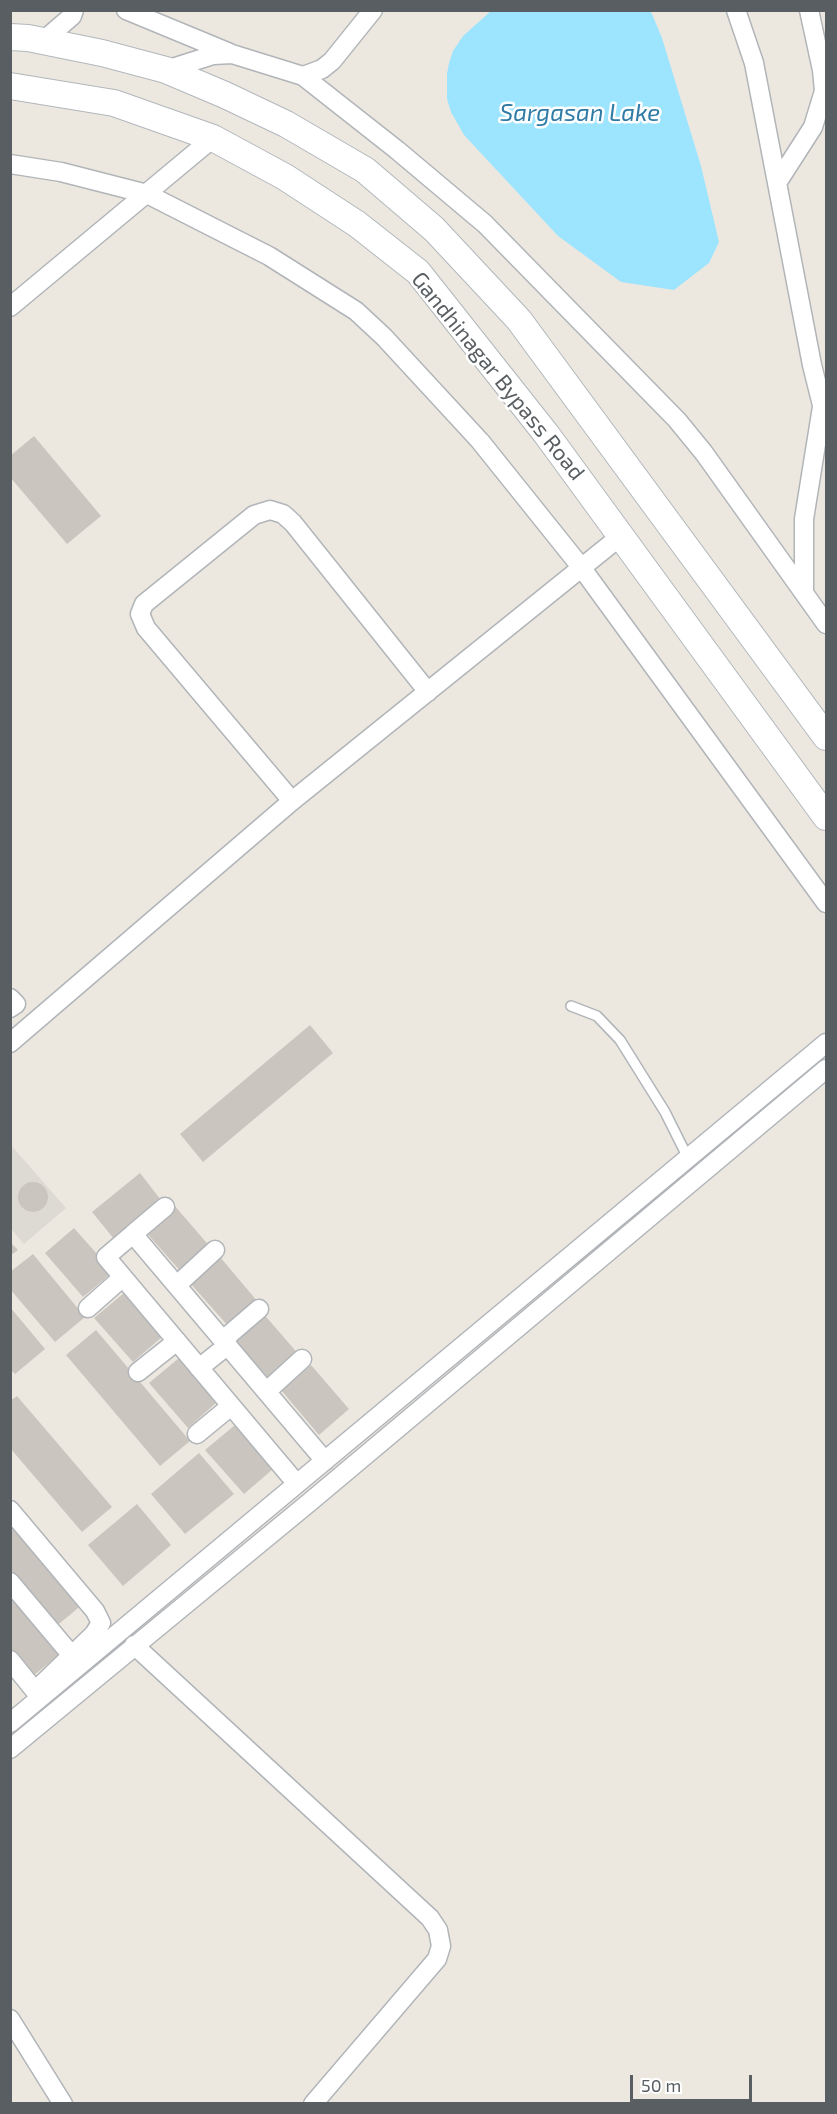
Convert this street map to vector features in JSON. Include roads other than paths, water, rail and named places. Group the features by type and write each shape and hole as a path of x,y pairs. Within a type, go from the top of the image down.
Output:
{"main road":[{"name":"Gandhinagar Bypass Road","path":"10,37 102,53 166,70 286,124 365,170 434,229 519,320 826,737"},
{"name":"Gandhinagar Bypass Road","path":"10,86 114,103 213,138 285,177 339,212 418,272 548,435 826,817"}],"street":[{"path":"43,41 72,16 75,10"},
{"path":"126,10 232,54 303,76 397,150 485,224 677,420 704,453 826,624"},
{"path":"303,76 322,69 332,61 373,10"},
{"path":"736,10 754,63 812,365 825,411"},
{"path":"777,183 813,127 824,90 809,10"},
{"path":"166,70 213,55 232,54"},
{"path":"10,307 213,138"},
{"path":"10,164 61,172 147,194 269,256 356,311 384,337 480,441 581,567 826,903"},
{"path":"804,592 804,519 825,411 826,379"},
{"path":"292,801 146,628 140,614 144,604 255,515 270,510 283,514 293,523 428,692"},
{"path":"10,1043 292,801 622,535"},
{"path":"10,998 16,1004 10,1008"},
{"path":"10,1660 35,1691 76,1660 325,1461 826,1043"},
{"path":"10,1749 311,1501 826,1069"},
{"path":"165,1207 106,1257 297,1484"},
{"path":"133,1234 325,1461"},
{"path":"177,1285 215,1250"},
{"path":"88,1308 123,1277"},
{"path":"199,1368 258,1309"},
{"path":"138,1372 177,1341"},
{"path":"267,1391 302,1359"},
{"path":"197,1434 231,1406"},
{"path":"10,1510 94,1611 101,1623 76,1660 10,1723"},
{"path":"10,1582 76,1660"},
{"path":"134,1645 430,1918 438,1930 441,1946 437,1959 313,2103"},
{"path":"10,2019 63,2103"}],"lane":[{"path":"571,1006 597,1016 620,1040 665,1112 688,1158"}],"water":[{"name":"Sargasan Lake","path":"649,10 652,14 662,38 701,166 719,242 709,263 674,290 621,282 558,236 464,135 451,112 447,99 449,63 453,51 463,36 491,11"}]}
